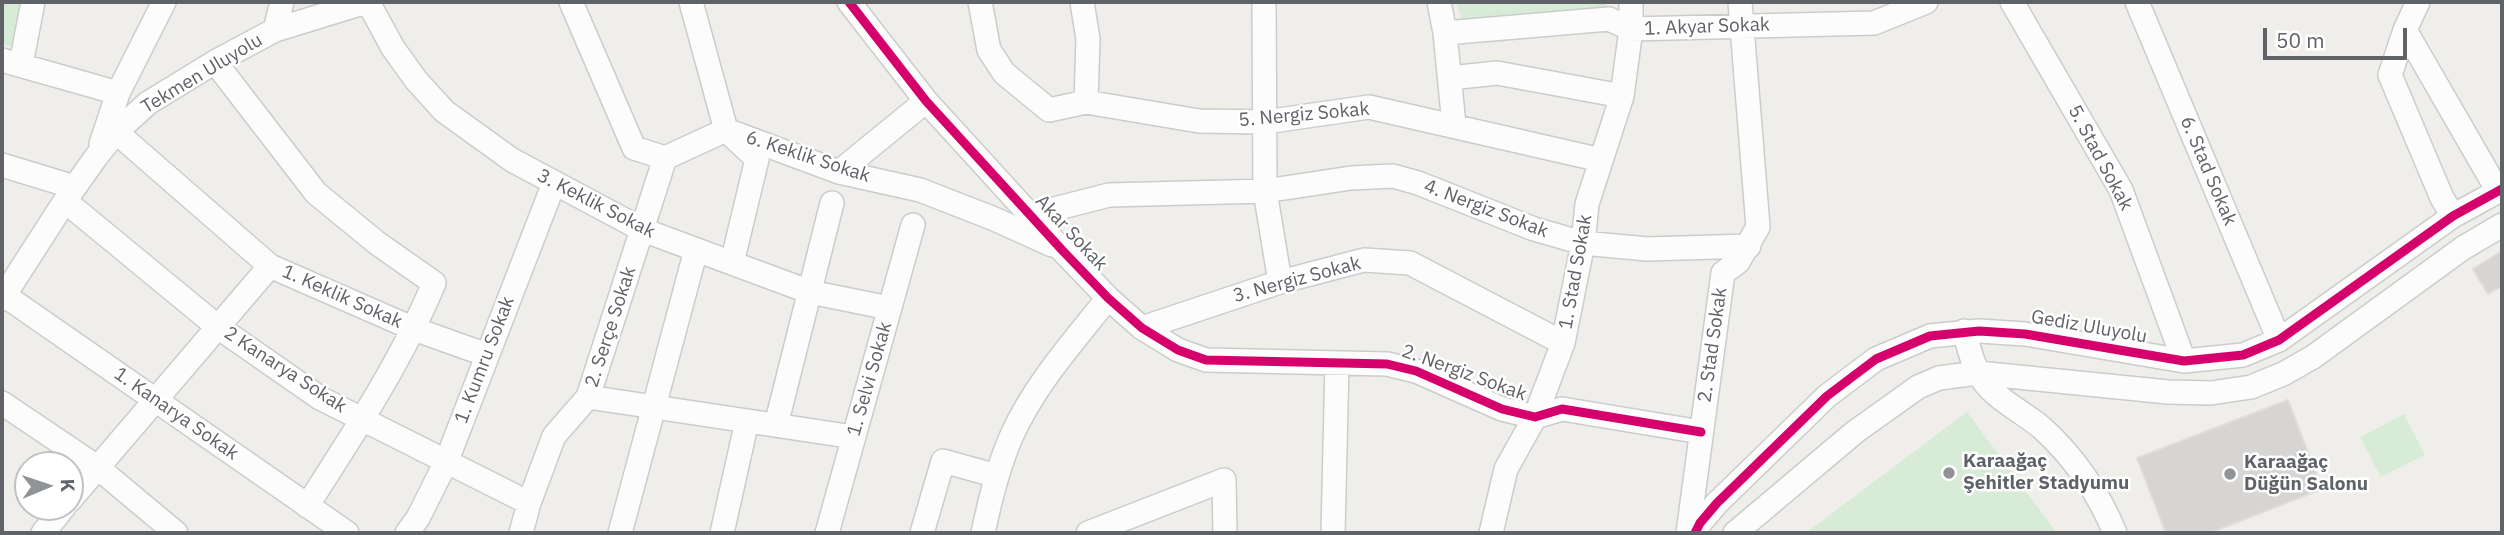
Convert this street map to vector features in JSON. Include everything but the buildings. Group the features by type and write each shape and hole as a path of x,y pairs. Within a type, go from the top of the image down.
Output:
{"street":[{"path":"33,2 11,62 118,93"},
{"path":"96,157 118,93 164,2"},
{"path":"275,30 282,2"},
{"name":"Tekmen Uluyolu","path":"3,297 10,268 116,132 148,103 215,62 275,30 367,2"},
{"name":"3. Keklik Sokak","path":"367,2 415,80 444,111 512,160 643,230 810,292 889,309"},
{"path":"571,2 634,148 665,158 643,230"},
{"path":"691,2 726,130 757,159 732,264"},
{"name":"Akar Sokak","path":"849,2 926,101 1062,250 1108,298 1142,328 1178,350 1206,360 1337,363"},
{"path":"980,2 989,50 1004,73 1049,110 1086,102 1088,39 1082,2"},
{"path":"1264,2 1265,191 1280,282"},
{"path":"1439,2 1445,33 1454,125"},
{"name":"1. Stad Sokak","path":"1491,533 1506,469 1535,417 1563,343 1583,243 1587,204 1622,96 1631,29 1631,2"},
{"name":"2. Stad Sokak","path":"1688,533 1723,273 1738,262 1758,227 1740,2"},
{"name":"1. Akyar Sokak","path":"1445,33 1609,19 1631,29 1874,23 1926,2"},
{"name":"5. Stad Sokak","path":"2012,2 2121,190 2184,361"},
{"name":"6. Stad Sokak","path":"2137,2 2279,340"},
{"path":"2418,2 2405,30 2390,75 2442,198 2453,216"},
{"path":"2405,30 2500,190"},
{"path":"215,62 316,193 377,243 434,283 414,329 363,420 307,506"},
{"path":"1450,78 1497,73 1622,96"},
{"path":"839,172 926,101"},
{"name":"5. Nergiz Sokak","path":"1086,102 1199,121 1265,122 1369,107 1601,160"},
{"name":"6. Keklik Sokak","path":"665,158 726,130 839,172 920,190 992,218 1062,250"},
{"name":"1. Keklik Sokak","path":"116,132 270,266 414,329 487,355"},
{"path":"2,165 69,194"},
{"name":"4. Nergiz Sokak","path":"1031,215 1109,195 1265,191 1352,178 1393,176 1418,183 1534,229 1583,243 1647,249 1749,246"},
{"name":"1. Kumru Sokak","path":"407,533 418,518 447,460 554,183"},
{"name":"Gediz Uluyolu","path":"1695,533 1717,503 1781,439 1828,396 1876,359 1930,336 1964,331 2025,334 2184,361 2244,355 2279,340 2453,216 2500,190"},
{"name":"2 Kanarya Sokak","path":"69,194 218,327 320,398 529,502"},
{"path":"776,425 832,203"},
{"name":"1. Selvi Sokak","path":"827,533 912,225"},
{"path":"1735,533 1855,432 1918,387 1939,378 1978,373 2168,392 2211,393 2251,387 2283,374 2313,357 2463,248 2502,225"},
{"name":"2. Serçe Sokak","path":"521,533 529,502 554,436 588,397 643,230"},
{"path":"620,533 696,250"},
{"name":"3. Nergiz Sokak","path":"1142,328 1280,282 1364,260 1410,263 1563,343"},
{"path":"84,483 270,266"},
{"name":"1. Kanarya Sokak","path":"3,297 347,533"},
{"path":"983,533 997,476 1012,434 1041,383 1108,298"},
{"path":"1964,331 1978,373 1994,392 2040,427 2064,451 2089,484 2115,533"},
{"path":"1333,533 1337,363"},
{"name":"2. Nergiz Sokak","path":"1337,363 1387,364 1416,371 1502,409 1535,417 1562,409 1701,432"},
{"path":"588,397 854,437"},
{"path":"2,403 97,467 176,533"},
{"path":"722,533 747,421"},
{"path":"922,533 943,461 997,476"},
{"path":"1088,533 1224,480 1225,533"}],"green space":[{"path":"2,2 22,2 12,46 2,44"},
{"path":"1456,2 1609,2 1606,6 1464,26"},
{"name":"Karaağaç Şehitler Stadyumu","path":"1967,412 2057,533 1806,533"},
{"path":"2404,414 2425,455 2381,477 2360,437"}],"cycle path":[{"path":"849,2 926,101 1062,250 1108,298 1142,328 1178,350 1206,360 1387,364 1416,371 1502,409 1535,417 1562,409 1701,432"},
{"path":"1695,533 1717,503 1827,396 1876,359 1930,336 1979,331 2025,334 2184,361 2243,355 2279,340 2453,216 2502,189"}],"place":[{"name":"Karaağaç Şehitler Stadyumu","path":"1949,473"},
{"name":"Karaağaç Düğün Salonu","path":"2230,474"}]}
